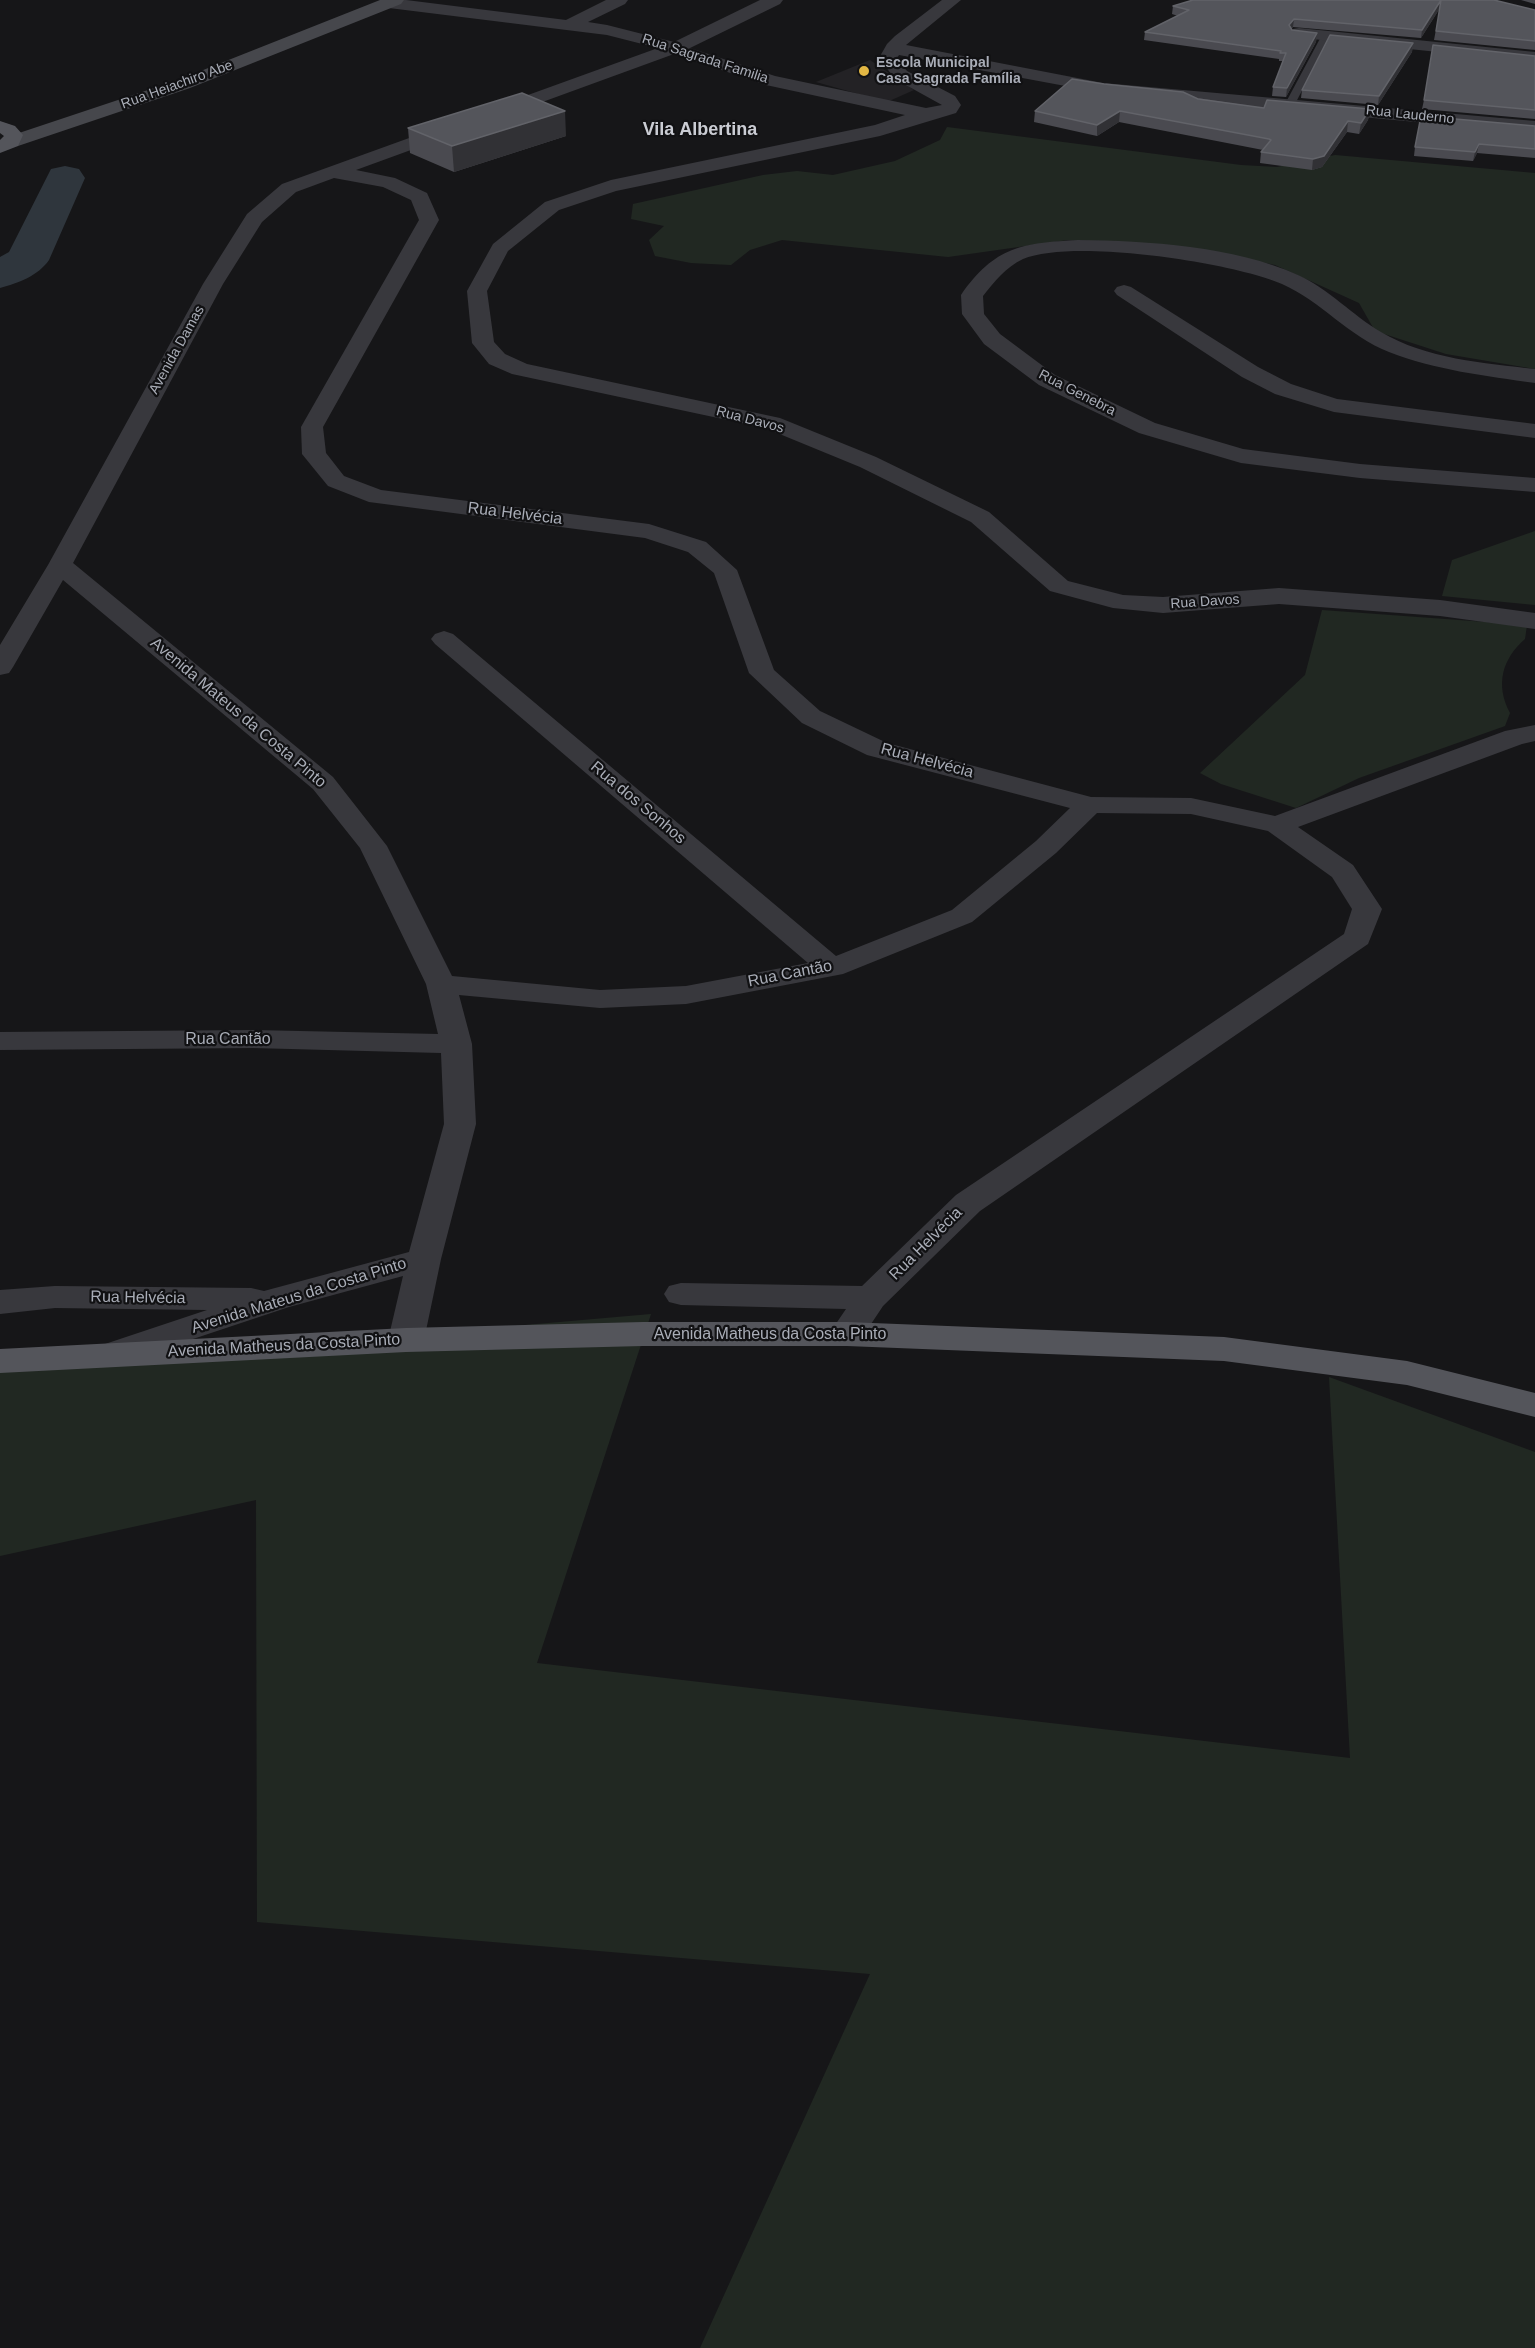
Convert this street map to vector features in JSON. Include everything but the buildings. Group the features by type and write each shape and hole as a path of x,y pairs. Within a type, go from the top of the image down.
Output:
{"main road":[{"name":"Avenida Matheus da Costa Pinto","path":"0,1361 406,1340 643,1334 847,1334 1224,1348 1407,1373 1535,1406"}],"street":[{"name":"Rua Heiachiro Abe","path":"280,45 327,18 345,0"},
{"path":"358,0 392,1"},
{"path":"571,24 619,0"},
{"name":"Avenida Damas","path":"3,657 60,565 213,284 255,218 289,188 674,48 712,33 774,0"},
{"name":"Rua Heiachiro Abe","path":"4,140 72,122 184,84 392,1"},
{"name":"Rua Sagrada Familia","path":"392,1 607,30 674,48 772,81 926,114 949,109 952,105 948,100 901,75 888,58 893,48"},
{"path":"893,48 916,24 954,1"},
{"path":"1299,33 1535,57"},
{"name":"Rua Lauderno","path":"893,48 1103,88 1535,127"},
{"name":"Rua Davos","path":"926,114 880,130 611,186 552,206 500,248 477,291 483,343 497,359 520,369 772,423 868,462 980,517 1059,586 1122,603 1163,605 1279,596 1440,608 1535,621"},
{"name":"Rua Helvécia","path":"333,172 388,182 420,197 429,220 312,427 314,454 336,481 377,497 649,531 697,547 724,570 762,673 811,717 877,749 1090,805 1191,806 1277,825 1343,871 1367,909 1357,938 968,1203 871,1298 847,1334"},
{"name":"Rua Genebra","path":"1535,376 1436,360 1376,338 1291,280 1253,266 1181,253 1081,245 1045,247 1017,254 991,273 972,295 973,314 992,339 1047,380 1147,428 1241,456 1360,471 1535,485"},
{"path":"1124,291 1250,372 1283,389 1334,405 1535,431"},
{"name":"Avenida Mateus da Costa Pinto","path":"60,565 323,783 373,846 441,984 456,1044 460,1124 424,1259 277,1299 112,1354"},
{"name":"Rua dos Sonhos","path":"444,639 832,968"},
{"path":"1277,825 1515,737 1535,733"},
{"name":"Rua Cantão","path":"441,984 600,999 686,995 832,968 962,916 1046,847 1090,805"},
{"name":"Rua Cantão","path":"0,1041 253,1039 456,1044"},
{"path":"406,1340 424,1259"},
{"path":"681,1294 871,1298"},
{"name":"Rua Helvécia","path":"0,1302 55,1297 277,1299"}],"lane":[{"path":"1290,104 1326,35"}],"shaded area":[{"name":"Escola Municipal Casa Sagrada Família","path":"870,60 914,90 887,102 816,82"},
{"path":"947,127 1241,165 1277,167 1335,155 1535,173 1535,369 1446,354 1375,331 1359,303 1275,265 1213,252 1128,243 1068,240 948,257 782,240 750,250 731,265 691,263 655,256 649,240 664,226 631,219 633,204 763,175 797,171 833,175 895,161 940,140"},
{"path":"1535,531 1535,605 1442,596 1452,560"},
{"path":"1322,610 1527,625 1525,639 1511,655 1503,673 1503,692 1510,713 1505,726 1359,778 1296,808 1221,784 1200,773 1305,675"},
{"path":"651,1314 537,1663 1350,1758 1329,1377 1535,1452 1535,2348 700,2348 870,1974 257,1922 256,1500 0,1556 0,1371"}],"waterway":[{"path":"0,275 27,260 65,178"}],"place":[{"name":"Escola Municipal Casa Sagrada Família","path":"864,71"}],"district":[{"name":"Vila Albertina","path":"700,130"}]}
